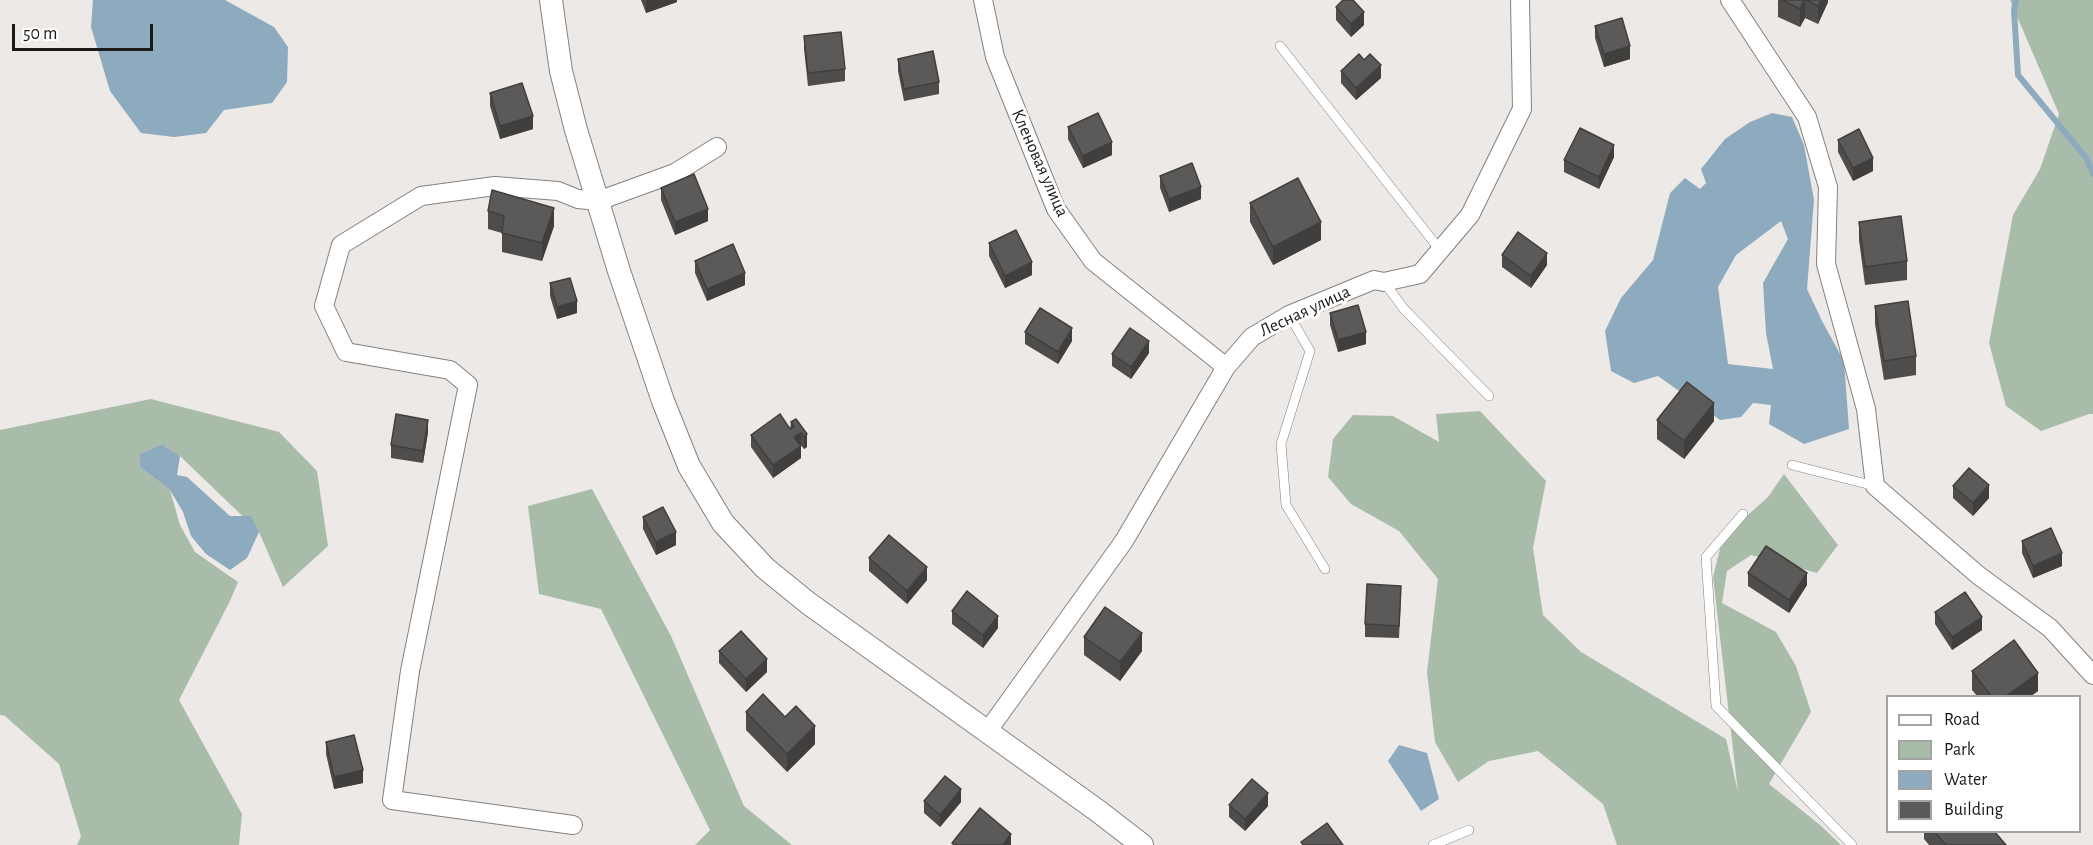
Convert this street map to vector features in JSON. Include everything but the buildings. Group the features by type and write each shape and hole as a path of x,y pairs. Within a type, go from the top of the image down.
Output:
{"street":[{"path":"551,0 561,71 576,130 663,401 688,466 723,522 765,568 808,603 1142,845"},
{"name":"Кленовая улица","path":"983,0 995,57 1056,208 1093,261 1226,367"},
{"name":"Лесная улица","path":"987,732 1124,541 1226,367 1252,337 1288,315 1374,280 1384,282 1419,274 1470,215 1522,109 1520,0"},
{"path":"1740,5 1807,117 1828,187 1826,264 1866,409 1875,486 1978,575 2050,628 2093,675"},
{"path":"573,825 392,800 410,671 468,385 450,370 346,352 324,306 341,245 421,196 495,186 558,191 578,199 598,201 675,173 717,147"}],"lane":[{"path":"1280,46 1440,250"},
{"path":"1384,282 1404,309 1489,396"},
{"path":"1288,315 1310,351 1281,444 1286,505 1325,569"},
{"path":"1792,465 1875,486"},
{"path":"1743,514 1706,557 1716,705 1852,845"},
{"path":"1433,845 1468,830"}],"green space":[{"path":"2010,0 2093,0 2093,414 2041,431 2006,406 1989,343 2013,215 2040,169 2059,114"},
{"path":"151,399 279,432 317,471 328,546 283,587 259,532 180,456 162,444 139,454 140,467 170,490 180,525 195,552 238,582 179,700 242,814 239,845 77,845 81,836 59,764 5,716 0,715 0,430"},
{"path":"1480,411 1546,481 1533,548 1543,615 1581,652 1726,739 1738,792 1713,577 1723,537 1768,497 1784,474 1838,545 1817,573 1751,555 1727,571 1722,603 1776,632 1796,666 1811,712 1769,784 1841,845 1617,845 1603,804 1538,751 1489,761 1458,782 1435,742 1427,672 1438,579 1399,531 1351,504 1328,477 1333,439 1353,415 1393,416 1439,442 1436,414"},
{"path":"592,489 671,636 744,806 792,845 695,845 710,830 601,609 539,594 528,506"}],"water":[{"path":"93,0 225,0 274,27 288,47 287,82 272,103 224,110 206,133 174,137 141,133 110,91 91,27"},
{"path":"1772,113 1792,117 1804,145 1814,200 1807,289 1844,361 1849,429 1804,444 1769,424 1771,405 1753,403 1741,417 1720,420 1658,376 1634,383 1611,371 1605,331 1621,298 1653,260 1670,193 1685,178 1700,189 1706,183 1701,169 1725,139 1750,122","holes":["1781,221 1788,239 1763,283 1766,333 1773,369 1728,364 1718,287 1736,255"]},
{"path":"162,444 180,456 177,475 187,477 230,516 251,516 259,532 247,558 230,570 206,554 191,536 183,512 170,490 140,467 139,454"},
{"path":"1399,745 1427,753 1439,799 1421,811 1388,761"}],"waterway":[{"path":"2016,0 2014,10 2018,75 2087,159 2093,174"}]}
